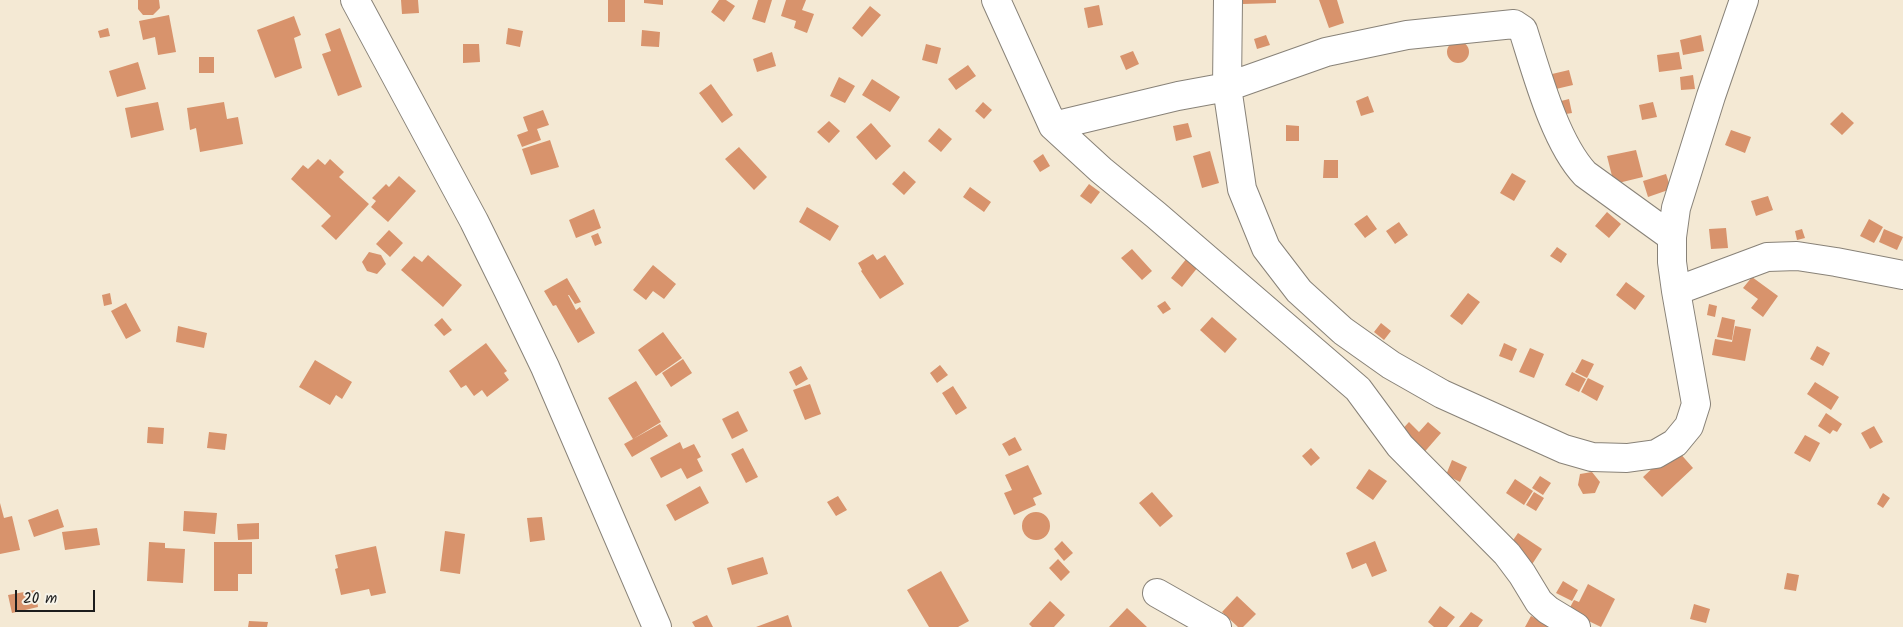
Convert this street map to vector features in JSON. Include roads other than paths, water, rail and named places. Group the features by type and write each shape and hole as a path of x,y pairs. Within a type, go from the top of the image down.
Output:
{"street":[{"path":"355,0 474,221 533,341 657,627"},
{"path":"996,0 1053,126 1101,170 1358,389 1400,446 1507,554 1539,602 1548,610 1576,627"},
{"path":"1228,0 1227,87 1242,189 1266,248 1299,291 1343,331 1391,365 1442,394 1564,449 1592,457 1627,458 1656,454 1675,443 1689,426 1696,404 1676,290 1672,262 1672,237 1676,208 1711,96 1744,0"},
{"path":"1053,126 1178,96 1227,87 1335,50 1407,35 1514,24 1523,30 1542,88 1569,154 1576,164 1585,174 1672,237"},
{"path":"1676,290 1767,257 1796,256 1903,275"},
{"path":"1157,593 1217,627"}]}
